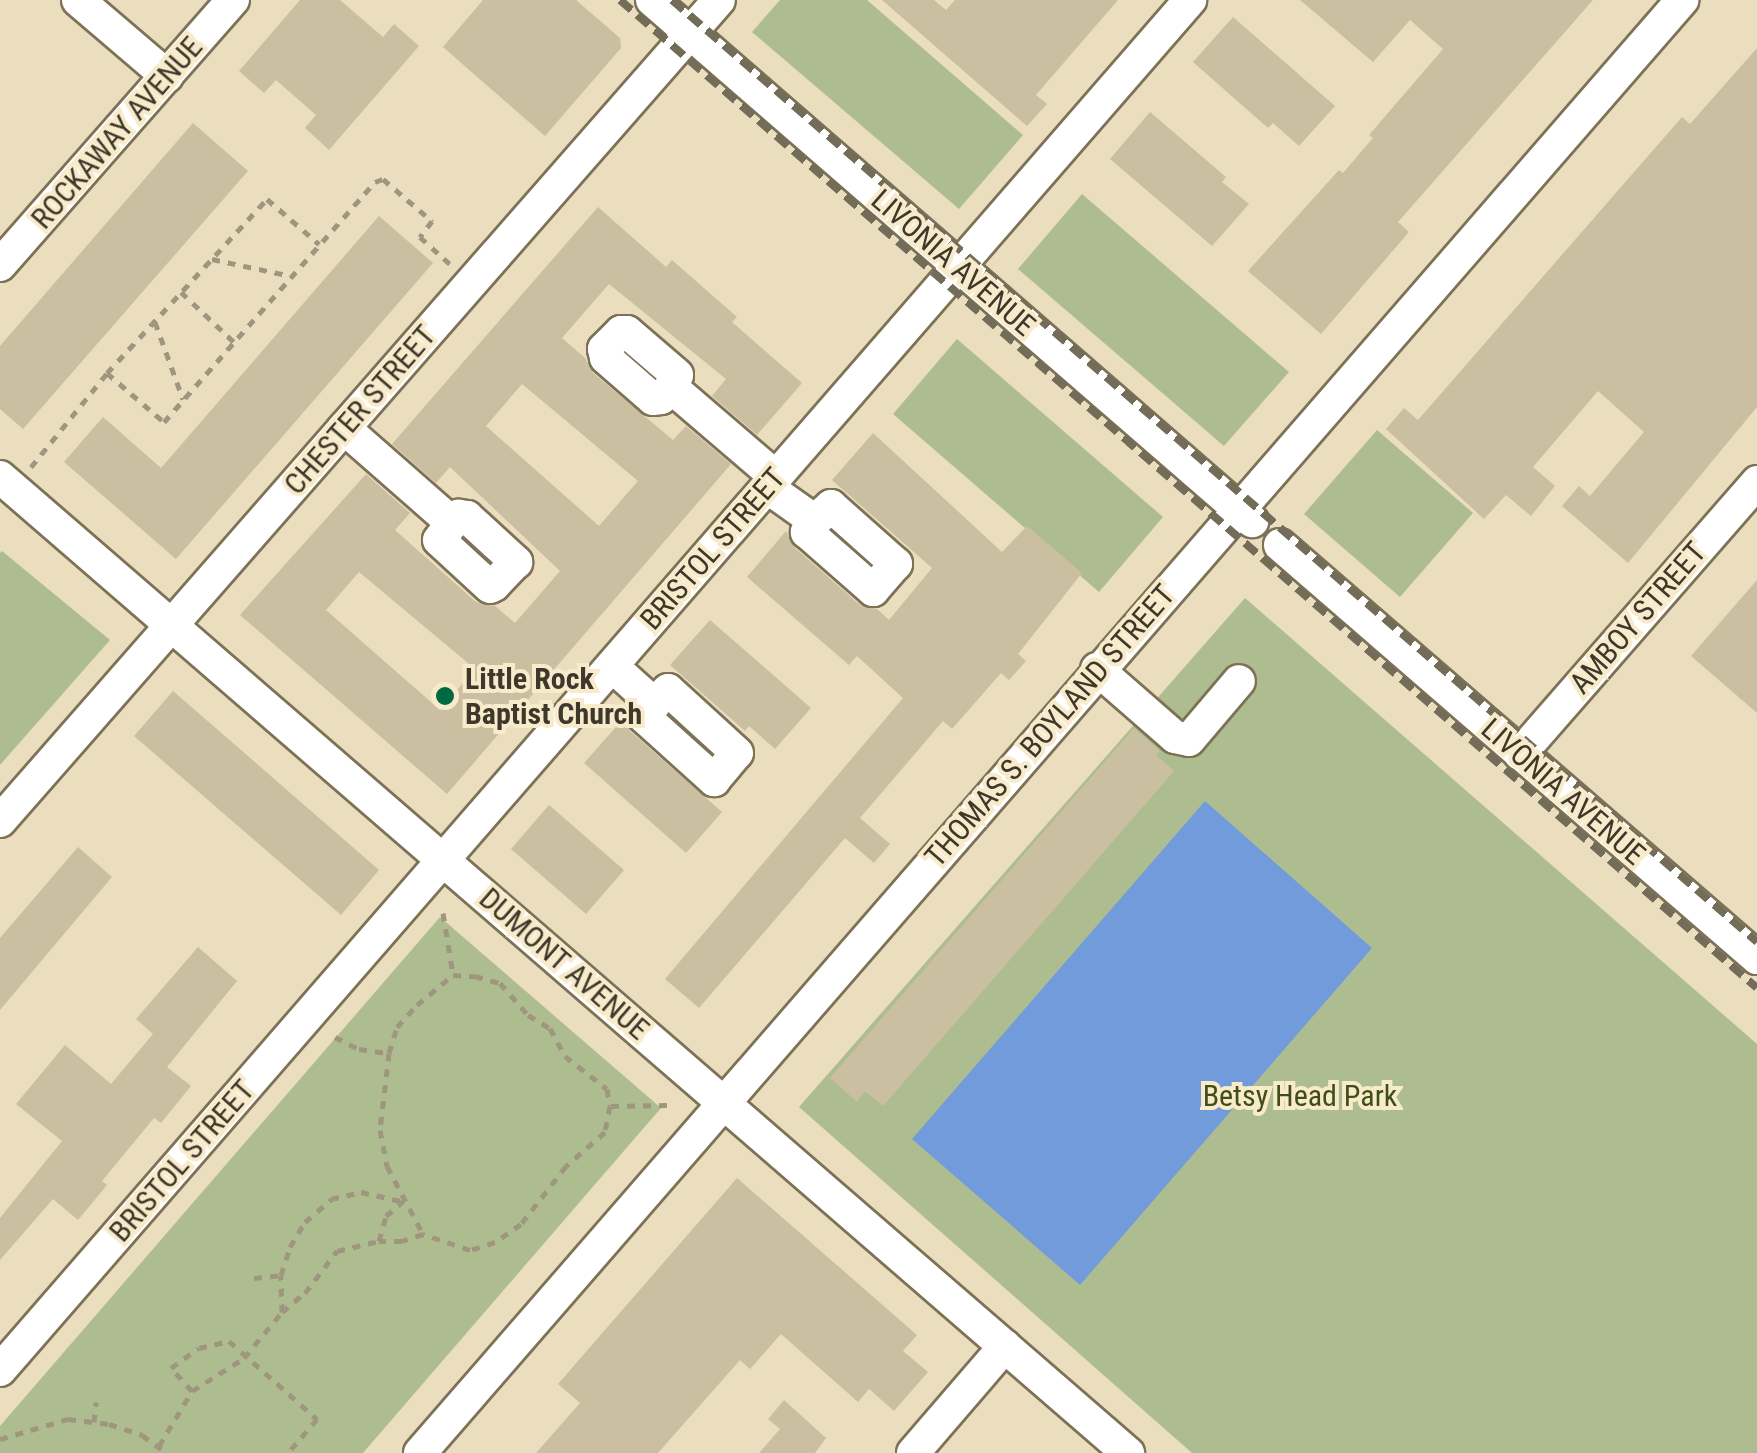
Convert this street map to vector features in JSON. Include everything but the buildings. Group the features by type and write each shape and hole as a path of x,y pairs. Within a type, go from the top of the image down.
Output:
{"street":[{"path":"78,0 167,76"},
{"name":"ROCKAWAY AVENUE","path":"7,244 167,76 233,0"},
{"name":"LIVONIA AVENUE","path":"652,0 1757,958"},
{"name":"CHESTER STREET","path":"0,820 719,0"},
{"name":"BRISTOL STREET","path":"0,1370 1190,0"},
{"name":"THOMAS S. BOYLAND STREET","path":"420,1453 1098,670 1258,526 1682,0"},
{"path":"671,387 815,521"},
{"path":"344,428 452,523"},
{"name":"AMBOY STREET","path":"1520,754 1757,482"},
{"name":"DUMONT AVENUE","path":"7,483 1128,1453"},
{"path":"612,666 654,704"},
{"path":"1098,670 1175,737 1188,740 1239,681"},
{"path":"913,1453 1005,1346"}],"path":[{"path":"107,373 164,422 319,244 375,182 383,179 432,222 420,237 472,282"},
{"path":"7,483 267,199 319,244"},
{"path":"212,259 291,276"},
{"path":"181,292 234,342"},
{"path":"154,321 183,399"},
{"path":"443,913 453,975"},
{"path":"423,1234 403,1202 388,1166 380,1130 389,1053 398,1028 453,975"},
{"path":"160,1446 192,1391 244,1358 282,1312 305,1294 337,1250 379,1240 402,1241 423,1234 470,1250 494,1242 521,1224 566,1166 605,1132 610,1106 607,1089 566,1056 550,1028 528,1015 500,983 453,975"},
{"path":"335,1037 359,1050 389,1053"},
{"path":"610,1106 668,1106"},
{"path":"282,1312 281,1275 304,1222 332,1199 361,1192 403,1202"},
{"path":"379,1240 386,1216 403,1202"},
{"path":"254,1278 281,1275"},
{"path":"192,1391 171,1368 181,1357 229,1340 244,1358 317,1419 288,1453"},
{"path":"94,1422 96,1402"},
{"path":"0,1438 68,1419 142,1436 167,1453"}],"green space":[{"path":"780,0 867,0 1023,135 959,209 752,32"},
{"path":"1082,194 1289,372 1224,446 1018,269"},
{"path":"957,339 1163,517 1099,592 893,414"},
{"path":"1377,430 1473,513 1400,597 1304,514"},
{"path":"0,553 110,640 0,765"},
{"name":"Betsy Head Park","path":"1245,598 1757,1044 1757,1453 1192,1453 799,1107"},
{"path":"440,917 661,1108 363,1453 0,1453 0,1426"}],"water":[{"path":"1205,801 1372,948 1080,1285 912,1139"}],"railway":[{"path":"620,0 1757,988"},
{"path":"672,0 1757,942"}],"place":[{"name":"Little Rock Baptist Church","path":"445,696"}]}
